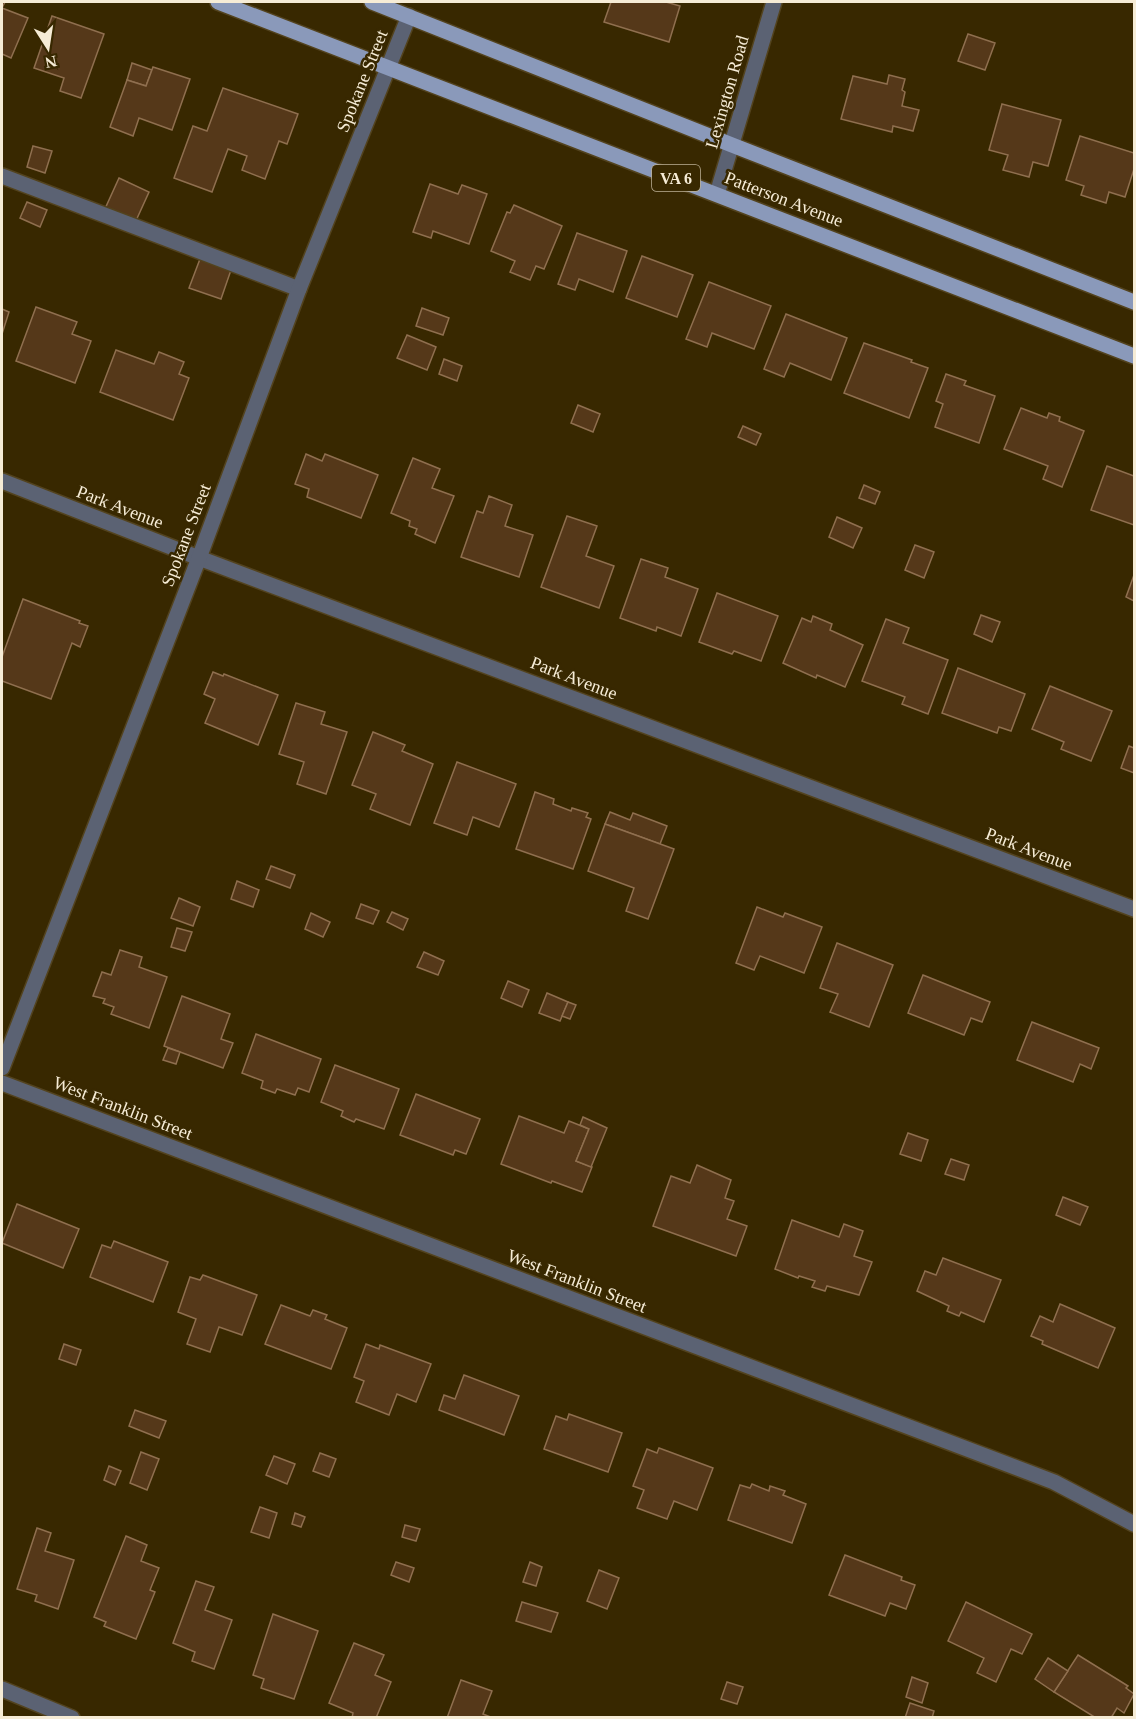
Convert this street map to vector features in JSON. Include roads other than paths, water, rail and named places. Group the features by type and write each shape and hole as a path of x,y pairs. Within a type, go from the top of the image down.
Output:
{"main road":[{"name":"Patterson Avenue","path":"218,2 1134,356"},
{"name":"Patterson Avenue","path":"372,2 1134,302"}],"street":[{"name":"Lexington Road","path":"717,194 774,2"},
{"name":"Spokane Street","path":"2,1068 199,558 299,289 408,16"},
{"path":"2,176 299,289"},
{"name":"Park Avenue","path":"2,482 1134,909"},
{"name":"West Franklin Street","path":"2,1083 1054,1482 1134,1524"},
{"path":"2,1689 72,1718"}]}
